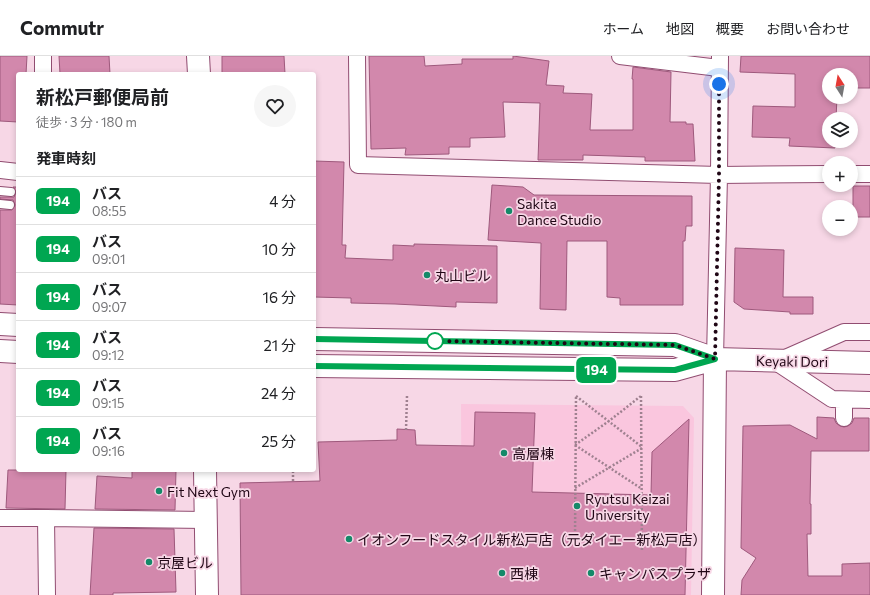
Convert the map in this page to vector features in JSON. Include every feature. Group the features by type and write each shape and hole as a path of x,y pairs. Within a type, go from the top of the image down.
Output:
{"street":[{"path":"43,56 43,72"},
{"path":"198,56 199,72"},
{"path":"356,56 358,165 719,175 822,174"},
{"path":"620,56 719,62 719,175 712,595"},
{"path":"0,170 16,172"},
{"path":"858,174 870,174"},
{"path":"0,324 16,326"},
{"path":"776,362 844,332 870,332"},
{"name":"Keyaki Dori","path":"316,339 675,345 715,359 776,362 870,363"},
{"path":"0,351 16,352"},
{"name":"Keyaki Dori","path":"316,366 675,370 715,359"},
{"path":"776,362 832,399 870,400"},
{"path":"205,472 207,595"},
{"path":"0,518 206,520"},
{"path":"46,518 47,595"}],"lane":[{"path":"0,191 10,192"},
{"path":"0,204 10,205"}],"path":[{"path":"406,430 407,396"},
{"path":"575,539 576,396 642,448"},
{"path":"575,445 641,396 643,489 642,551"},
{"path":"575,445 643,489"},
{"path":"575,488 642,448"},
{"path":"293,472 293,482"}],"shaded area":[{"name":"Ryutsu Keizai University","path":"461,404 683,406 694,418 691,595 462,595"}],"building":[{"path":"0,56 27,56 26,72 16,72 16,122 0,121"},
{"path":"59,56 109,56 110,72 60,72"},
{"path":"222,56 284,56 285,72 222,72"},
{"path":"369,56 424,56 425,66 462,64 462,59 513,59 513,56 549,61 546,85 564,86 563,93 592,94 590,130 633,130 633,67 671,72 670,122 686,122 686,124 693,124 695,161 645,161 645,157 583,155 583,160 538,160 540,103 503,102 505,137 470,138 470,147 449,147 449,154 405,155 406,148 371,149"},
{"path":"741,56 870,56 870,88 858,88 858,68 822,68 822,104 837,104 836,112 822,112 822,147 789,146 790,138 752,137 753,106 795,107 795,74 740,72"},
{"path":"316,161 344,162 342,245 346,245 345,258 393,260 393,245 414,246 414,244 497,246 497,303 456,302 456,307 351,303 351,298 316,297"},
{"path":"492,185 523,187 534,195 692,196 692,226 686,226 685,241 683,241 683,305 620,305 620,298 607,297 607,241 567,241 566,310 540,309 541,243 488,240"},
{"path":"858,186 870,186 870,217 858,217 858,200 853,200 853,192 858,192"},
{"path":"16,192 16,305 0,304 0,210 12,210 15,205 13,200 0,199 0,197 14,197"},
{"path":"735,248 784,250 783,297 813,297 813,314 790,314 790,312 744,309 734,302"},
{"path":"475,412 535,413 532,492 651,495 652,452 689,419 685,595 241,595 240,483 320,481 318,442 397,440 397,429 415,430 416,445 474,446"},
{"path":"817,417 834,418 836,423 844,427 852,423 854,418 869,418 869,451 811,451 811,534 807,534 808,576 842,576 842,564 870,563 870,595 741,595 742,580 756,558 741,548 743,426 790,425 817,439"},
{"path":"8,470 16,470 16,472 66,472 65,509 6,508"},
{"path":"132,472 176,472 175,510 95,509 97,476 132,478"},
{"path":"94,528 174,529 176,592 90,595"}],"bus line":[{"name":"194","path":"316,339 675,345 715,359 675,370 316,366"}],"place":[{"name":"Sakita Dance Studio","path":"509,211"},
{"name":"丸山ビル","path":"427,275"},
{"name":"高層棟","path":"504,453"},
{"name":"Fit Next Gym","path":"159,491"},
{"name":"Ryutsu Keizai University","path":"577,506"},
{"name":"イオンフードスタイル新松戸店（元ダイエー新松戸店）","path":"349,539"},
{"name":"京屋ビル","path":"149,562"},
{"name":"西棟","path":"502,573"},
{"name":"キャンパスプラザ","path":"591,573"}],"route":[{"path":"435,341 675,345 715,359 719,175 719,84"}]}
